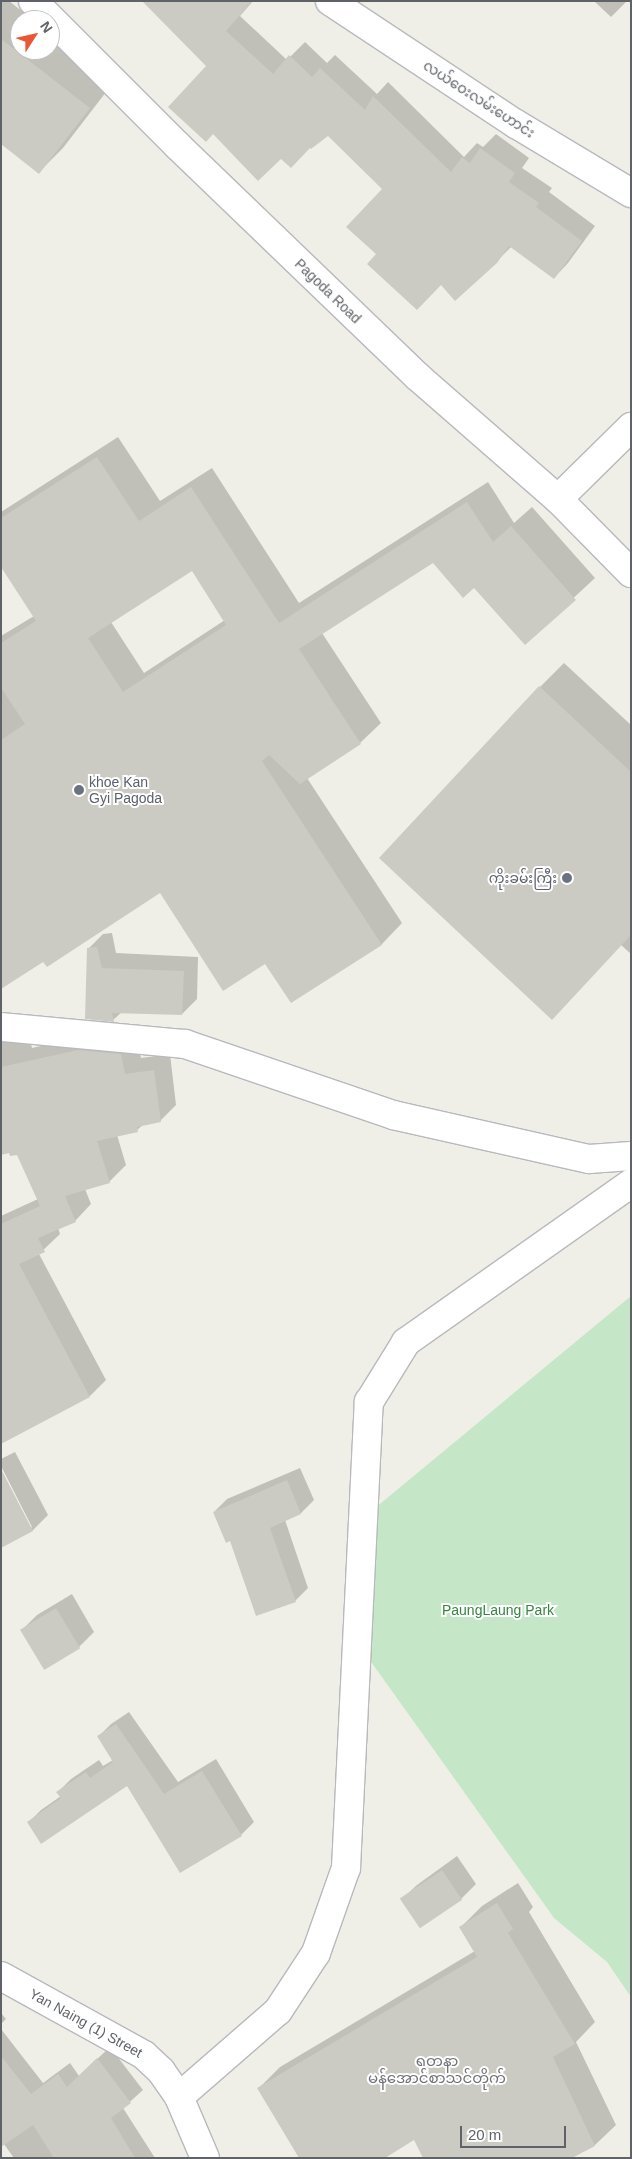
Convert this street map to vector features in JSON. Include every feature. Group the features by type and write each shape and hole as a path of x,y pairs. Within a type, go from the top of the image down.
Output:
{"street":[{"name":"Pagoda Road","path":"33,1 178,146 418,377 558,499 631,573"},
{"name":"လယ်ဝေးလမ်းဟောင်း","path":"330,1 516,124 631,193"},
{"path":"558,499 631,426"},
{"path":"1,1027 185,1044 392,1115 589,1160 631,1156"},
{"path":"179,2097 278,2011 316,1953 346,1868 369,1402 406,1342 631,1183"},
{"name":"Yan Naing (1) Street","path":"1,1976 144,2054 161,2071 179,2097 205,2158"}],"green space":[{"name":"PaungLaung Park","path":"631,1296 631,1997 607,1962 554,1918 364,1652 369,1513"}],"building":[{"path":"142,1 252,1 226,31 273,74 289,55 312,77 320,68 365,110 373,96 451,172 462,157 470,163 480,148 515,173 509,182 539,203 536,207 582,241 554,279 509,246 497,263 455,301 441,285 417,310 367,264 376,254 346,227 382,189 328,136 310,148 291,168 281,159 258,181 213,134 206,142 168,107 206,66"},
{"path":"1,39 10,46 10,60 28,60 90,108 39,174 1,144"},
{"path":"97,457 139,521 191,487 279,623 467,502 493,542 511,526 576,600 525,645 474,588 463,598 433,563 299,649 361,744 300,784 269,755 262,761 382,945 291,1003 265,964 223,991 160,893 47,967 43,962 1,989 1,740 25,724 1,688 1,643 36,621 1,567 1,518","holes":["192,571 226,625 123,692 88,638"]},
{"path":"539,686 631,772 631,935 552,1020 379,858"},
{"path":"97,947 102,968 184,971 182,1015 112,1013 114,1022 85,1019 87,948"},
{"path":"78,1050 121,1054 125,1074 154,1070 161,1122 137,1127 138,1132 97,1141 110,1183 65,1196 76,1222 38,1238 45,1252 19,1264 90,1397 1,1444 1,1224 40,1206 17,1155 10,1156 9,1153 1,1155 1,1067"},
{"path":"1,1469 33,1531 1,1548"},
{"path":"287,1480 301,1514 270,1528 296,1602 256,1616 230,1541 226,1543 213,1512"},
{"path":"56,1608 80,1648 44,1670 20,1630"},
{"path":"116,1724 164,1794 202,1771 242,1836 180,1873 127,1786 41,1844 27,1822 61,1798 56,1792 86,1772 90,1778 113,1762 97,1736"},
{"path":"442,1870 462,1900 420,1928 400,1899"},
{"path":"497,1903 513,1929 508,1933 575,2044 553,2057 595,2146 572,2158 423,2158 414,2140 385,2158 299,2158 257,2088 477,1957 459,1927"},
{"path":"1,2056 31,2094 58,2074 67,2087 97,2058 131,2103 111,2118 135,2158 54,2158 33,2125 1,2147"}],"place":[{"name":"khoe Kan Gyi Pagoda","path":"79,790"},
{"name":"ကိုးခမ်းကြီး","path":"567,878"}],"district":[{"name":"ရတနာ မန်အောင်စာသင်တိုက်","path":"437,2068"}]}
